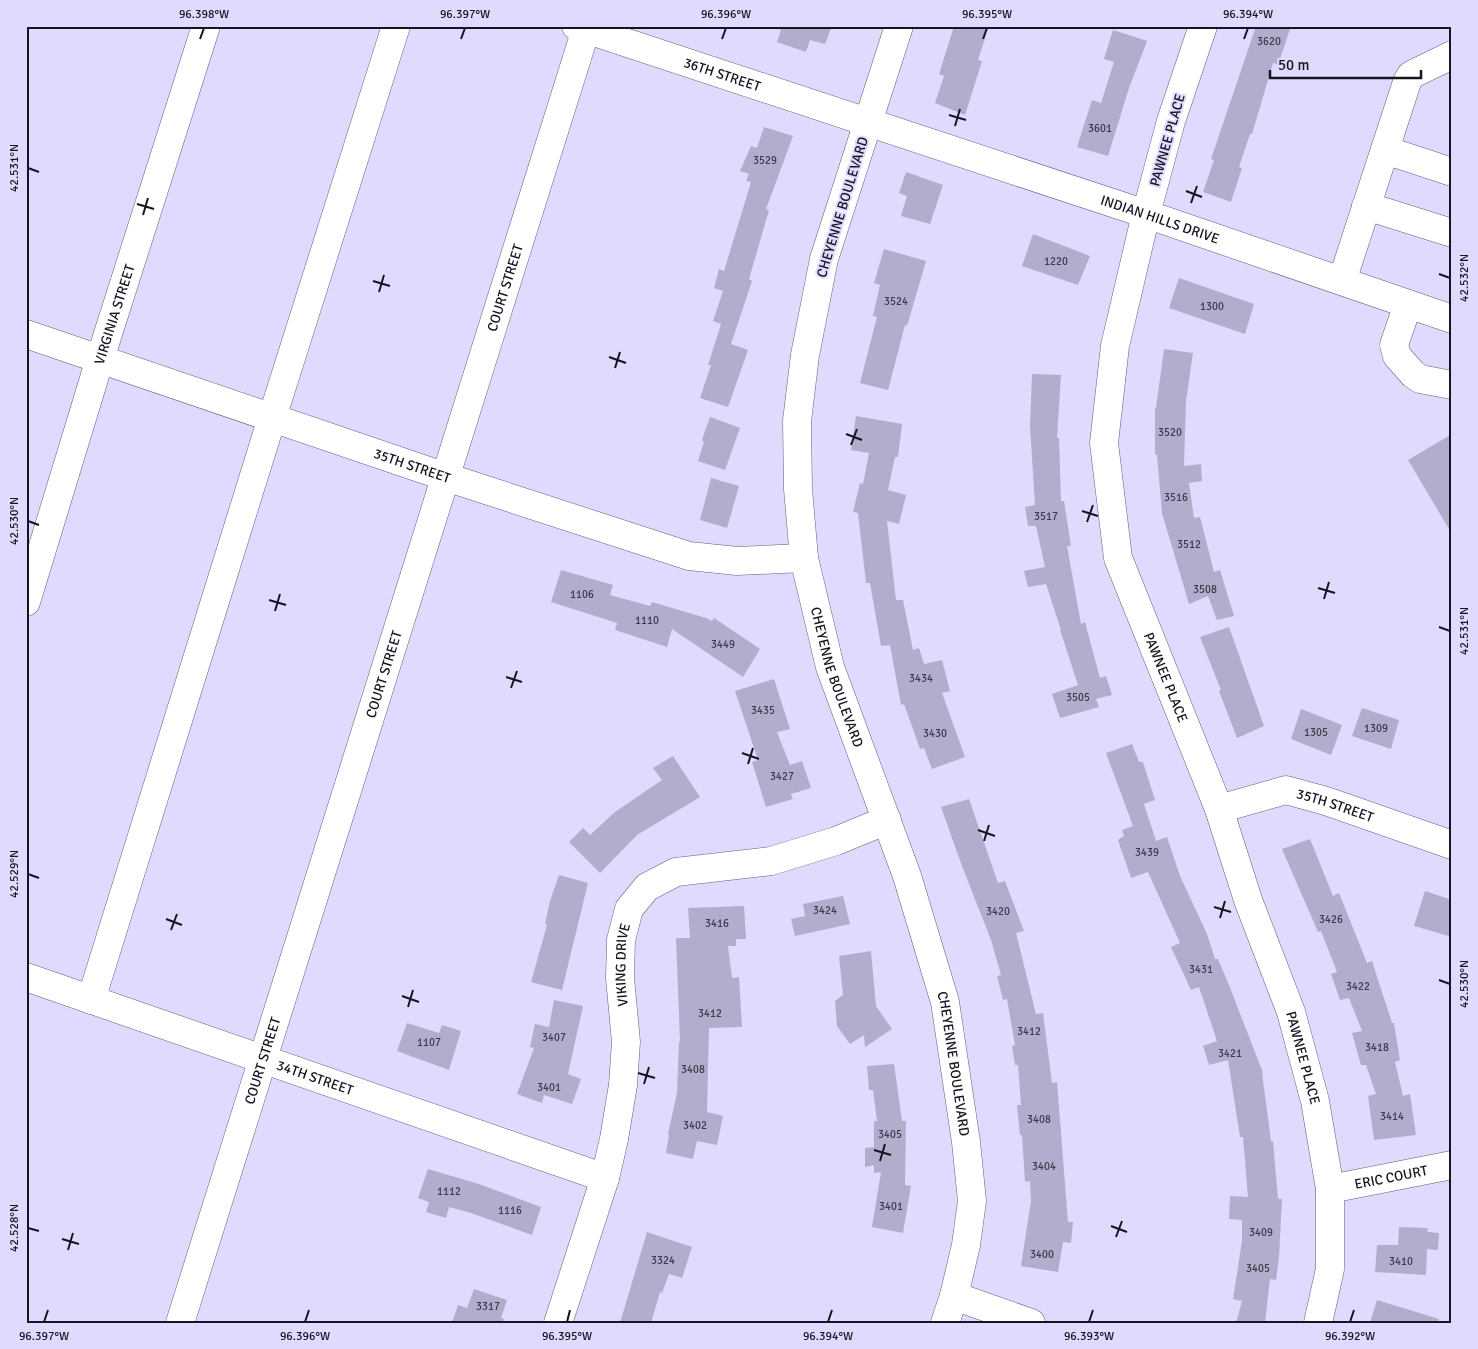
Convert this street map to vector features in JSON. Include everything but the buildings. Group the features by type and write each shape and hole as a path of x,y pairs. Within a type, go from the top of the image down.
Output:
{"street":[{"name":"VIRGINIA STREET","path":"26,602 100,359 206,26"},
{"path":"91,1000 396,26"},
{"name":"CHEYENNE BOULEVARD","path":"899,26 824,259 805,354 797,420 798,488 804,558 830,667 907,876 945,1002 966,1142 972,1201 966,1245 954,1296 945,1323"},
{"name":"PAWNEE PLACE","path":"1203,26 1172,121 1146,214 1115,346 1104,443 1118,558 1219,809 1248,900 1291,1012 1315,1101 1330,1189 1330,1269 1318,1323"},
{"name":"36TH STREET","path":"583,27 867,123"},
{"name":"COURT STREET","path":"180,1323 446,477 583,27"},
{"path":"1342,281 1410,76 1452,55"},
{"name":"INDIAN HILLS DRIVE","path":"867,123 1146,214 1452,319"},
{"path":"1385,150 1452,172"},
{"path":"1366,206 1452,233"},
{"path":"1408,304 1394,344 1397,356 1420,379 1452,385"},
{"name":"35TH STREET","path":"26,334 446,477 689,556 737,561 804,558"},
{"name":"35TH STREET","path":"1219,809 1286,790 1326,801 1452,845"},
{"name":"VIKING DRIVE","path":"558,1323 606,1178 614,1139 623,1085 626,1042 620,978 621,940 629,909 647,887 676,872 771,861 836,841 887,820"},
{"name":"34TH STREET","path":"26,977 606,1178"},
{"name":"ERIC COURT","path":"1330,1189 1452,1165"},
{"path":"954,1296 1031,1323"}]}
